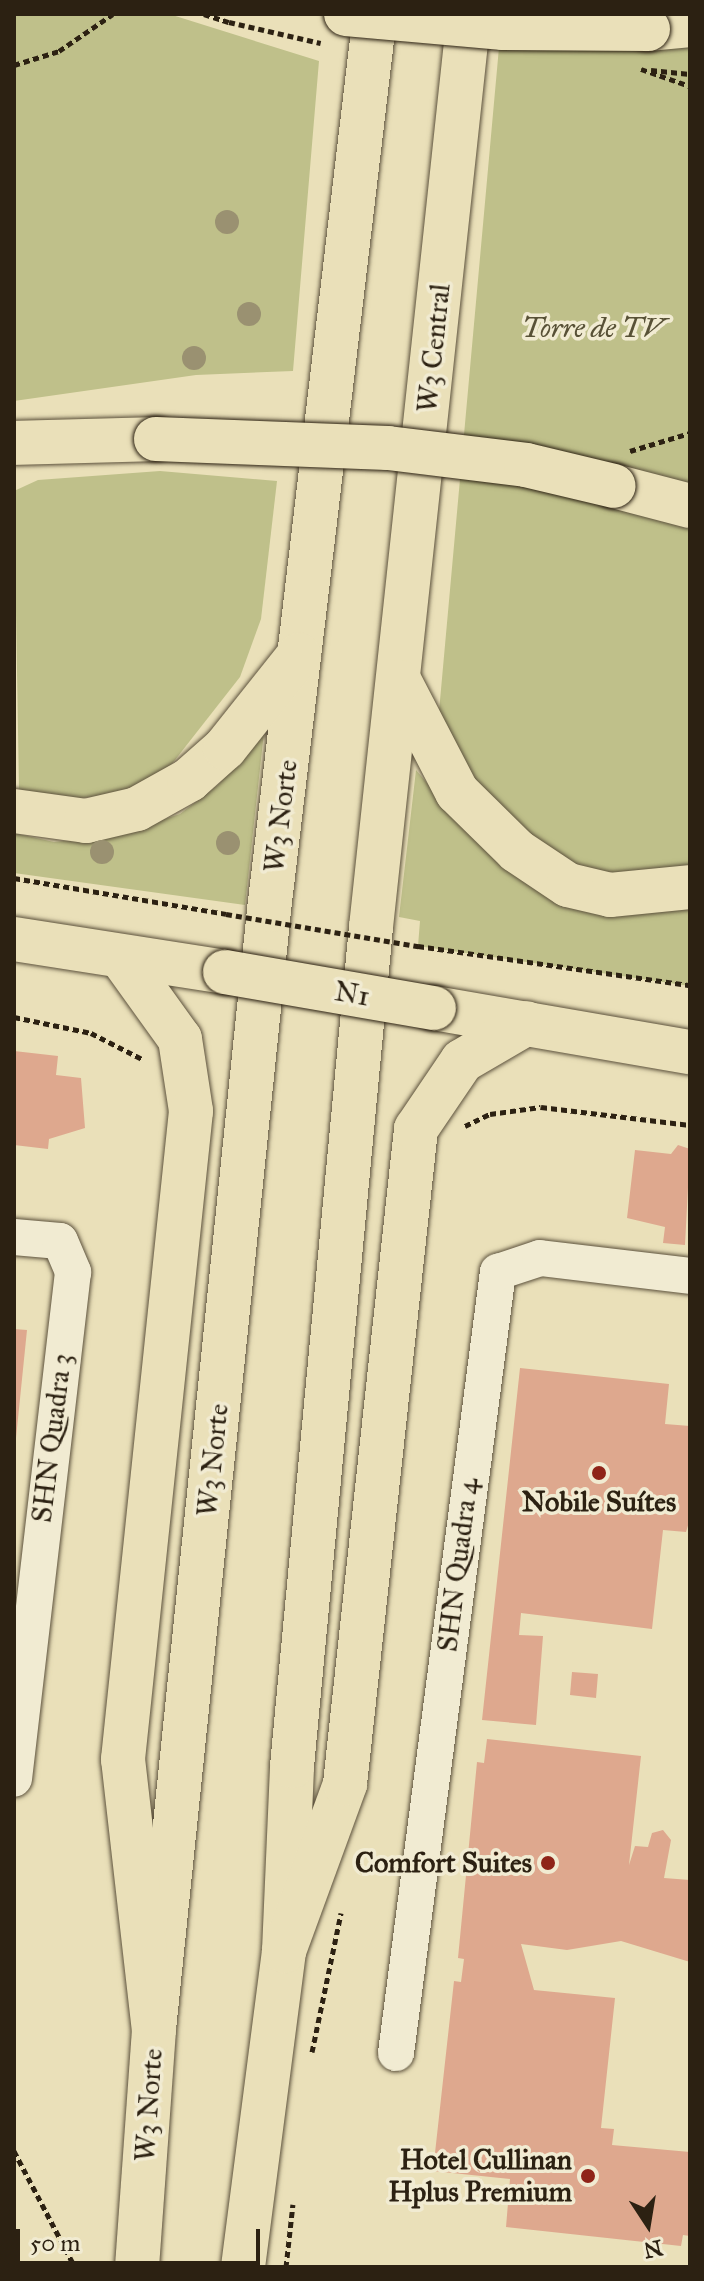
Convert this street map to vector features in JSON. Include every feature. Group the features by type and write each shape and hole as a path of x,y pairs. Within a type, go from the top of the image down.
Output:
{"main road":[{"path":"346,14 659,41"},
{"path":"14,811 86,821 137,809 189,780 225,748 299,655 375,14"},
{"name":"W3 Central","path":"400,682 469,14"},
{"path":"26,450 156,439 388,448 526,465 621,469 690,506"},
{"name":"W3 Norte","path":"137,2267 154,2029 299,655"},
{"path":"400,682 457,792 517,851 568,885 610,895 690,887"},
{"path":"243,2267 284,1951 293,1750 400,682"},
{"name":"N1","path":"14,939 690,1052"},
{"path":"121,957 180,1039 191,1111 123,1759 154,2029"},
{"path":"284,1951 345,1784 416,1129 462,1061 527,1023"}],"street":[{"name":"SHN Quadra 3","path":"14,1237 60,1241 73,1272 14,1779"},
{"name":"SHN Quadra 4","path":"396,2053 498,1272 515,1261 540,1258 690,1276"}],"path":[{"path":"14,65 59,51 113,14"},
{"path":"204,14 229,22"},
{"path":"659,41 690,74"},
{"path":"659,41 690,86"},
{"path":"621,469 690,433"},
{"path":"14,878 418,946 690,985"},
{"path":"490,1114 541,1107 690,1125"},
{"path":"14,2151 75,2267"}],"green space":[{"path":"14,14 169,14 319,61 293,371 196,375 14,401"},
{"name":"Torre de TV","path":"502,14 690,14 690,986 418,946 420,921 399,917 416,770 432,789"},
{"path":"160,471 277,481 261,619 240,677 164,774 115,794 64,800 19,790 14,491 38,480"},
{"path":"264,732 245,905 14,873 14,833 54,842 113,836 180,814 218,785"}],"building":[{"path":"14,1051 58,1056 56,1075 81,1078 85,1128 49,1139 48,1149 14,1145"},
{"path":"678,1145 690,1149 685,1245 663,1243 665,1227 627,1218 635,1150 671,1154"},
{"path":"14,1329 27,1330 16,1438 14,1438"},
{"name":"Nobile Suítes","path":"520,1368 669,1384 665,1424 690,1426 690,1519 686,1532 663,1530 652,1629 521,1613 519,1635 543,1636 536,1725 482,1720"},
{"path":"572,1672 598,1674 596,1698 570,1695"},
{"path":"487,1739 641,1756 629,1865 635,1846 648,1847 652,1833 663,1830 671,1840 664,1878 690,1880 690,1962 621,1941 567,1950 521,1944 534,1990 615,1998 601,2128 614,2129 612,2145 690,2152 690,2236 683,2235 681,2246 506,2227 510,2179 433,2171 454,1981 461,1982 464,1959 458,1958 477,1762 484,1763"}],"place":[{"name":"Nobile Suítes","path":"599,1473"},
{"name":"Comfort Suites","path":"548,1863"},
{"name":"Hotel Cullinan Hplus Premium","path":"588,2176"}]}
